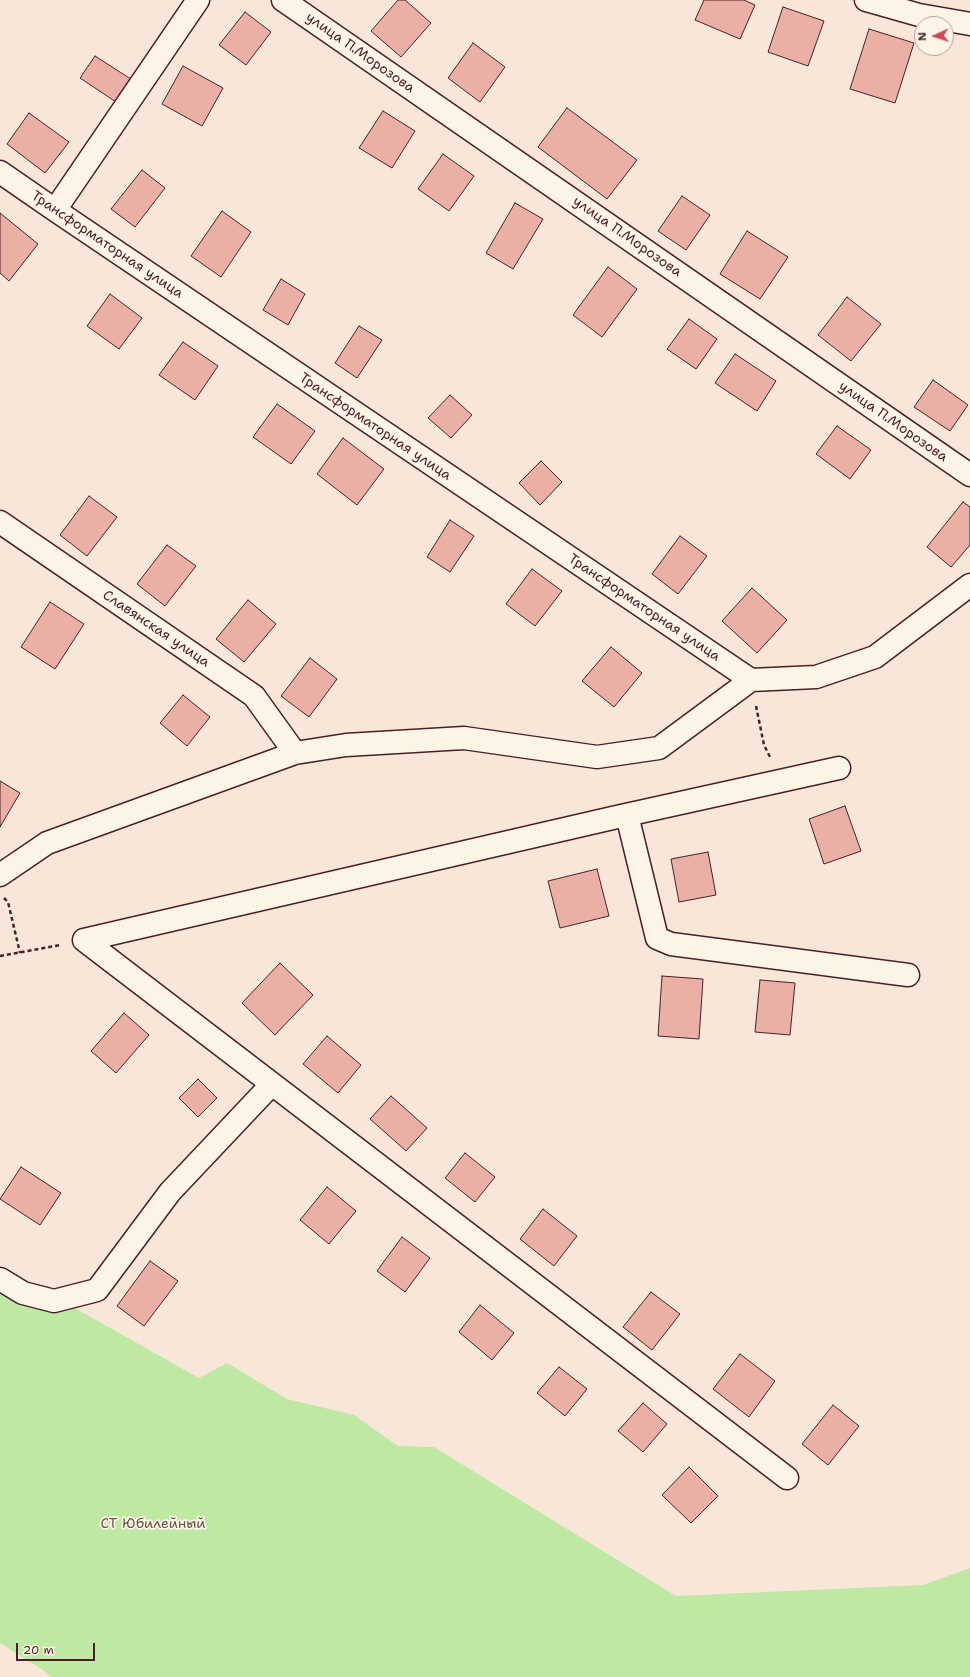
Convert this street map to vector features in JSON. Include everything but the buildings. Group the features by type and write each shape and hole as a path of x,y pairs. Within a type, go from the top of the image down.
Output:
{"street":[{"path":"55,210 198,0"},
{"name":"улица П.Морозова","path":"283,0 970,475"},
{"path":"866,0 919,15 970,24"},
{"name":"Трансформаторная улица","path":"0,172 751,680"},
{"name":"Славянская улица","path":"0,522 254,696 295,753"},
{"path":"0,875 47,843 295,753 346,745 464,738 597,758 658,748 751,680 816,676 875,657 970,585"},
{"path":"84,940 627,815 839,768"},
{"path":"627,815 657,938 671,944 908,975"},
{"path":"84,940 787,1478"},
{"path":"0,1279 23,1293 54,1301 97,1290 170,1192 272,1084"}],"path":[{"path":"751,680 764,745"},
{"path":"8,902 20,953"},
{"path":"0,956 84,940"}],"green space":[{"name":"СТ Юбилейный","path":"0,1266 199,1378 227,1363 287,1399 354,1415 398,1446 434,1447 676,1596 923,1585 970,1568 970,1677 51,1677 43,1670 0,1643"}]}
